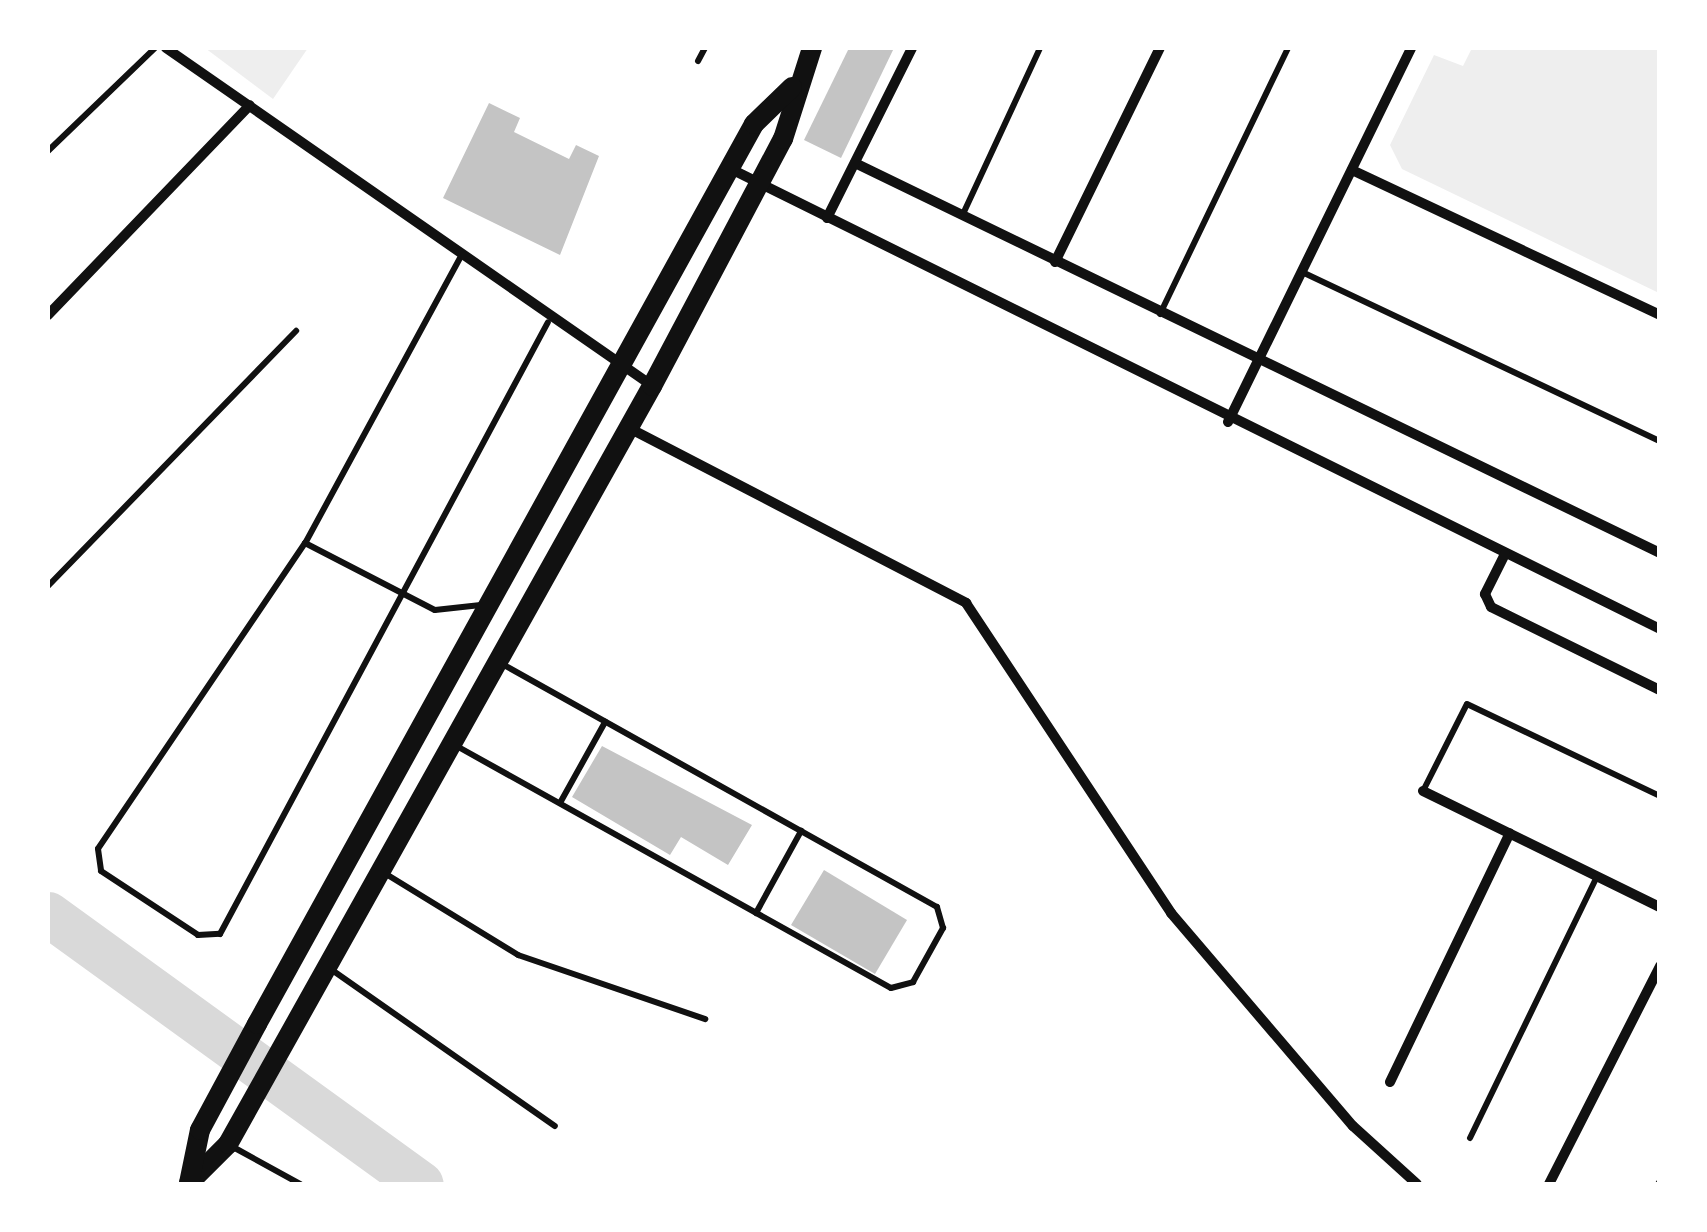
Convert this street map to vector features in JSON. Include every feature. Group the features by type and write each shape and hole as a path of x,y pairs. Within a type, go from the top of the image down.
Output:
{"main road":[{"path":"189,1184 228,1144 629,428 783,139 792,87 812,48"},
{"path":"189,1184 200,1130 257,1024 499,598 754,124 792,87"}],"street":[{"path":"166,48 250,104 548,322 652,386"},
{"path":"827,218 912,48"},
{"path":"1055,262 1160,48"},
{"path":"1228,422 1411,48"},
{"path":"48,316 250,104"},
{"path":"855,163 1255,364 1659,551"},
{"path":"730,169 1228,422 1660,629"},
{"path":"1352,170 1660,315"},
{"path":"629,428 966,603 1171,913 1353,1126 1417,1184"},
{"path":"1505,554 1486,594 1491,607 1660,690"},
{"path":"1423,790 1660,907"},
{"path":"1390,1082 1510,833"},
{"path":"1549,1184 1660,966"}],"lane":[{"path":"48,151 155,48"},
{"path":"698,60 705,48"},
{"path":"962,216 1040,48"},
{"path":"1159,315 1288,48"},
{"path":"460,258 305,543 98,850 101,871 198,935 214,940 224,928 548,322"},
{"path":"1302,272 1660,441"},
{"path":"48,586 296,331"},
{"path":"305,543 404,594 454,611 499,598"},
{"path":"454,744 897,991 913,982 945,922 937,907 500,663"},
{"path":"1423,790 1467,704 1660,796"},
{"path":"560,803 606,722"},
{"path":"756,913 801,832"},
{"path":"380,871 518,954 705,1019"},
{"path":"1470,1138 1596,876"},
{"path":"326,967 556,1126"},
{"path":"228,1144 300,1184"},
{"path":"282,1184 287,1176"}],"shaded area":[{"path":"205,48 308,48 273,99"},
{"path":"1472,48 1659,48 1659,293 1402,169 1390,145 1434,55 1463,66"}],"building":[{"path":"849,48 894,48 841,158 804,140"},
{"path":"489,103 520,118 514,132 569,159 576,145 599,156 560,255 443,198"},
{"path":"602,746 752,825 728,865 681,837 670,855 572,797"},
{"path":"824,870 907,920 875,974 791,925"}],"waterway":[{"path":"48,914 421,1184"}]}
